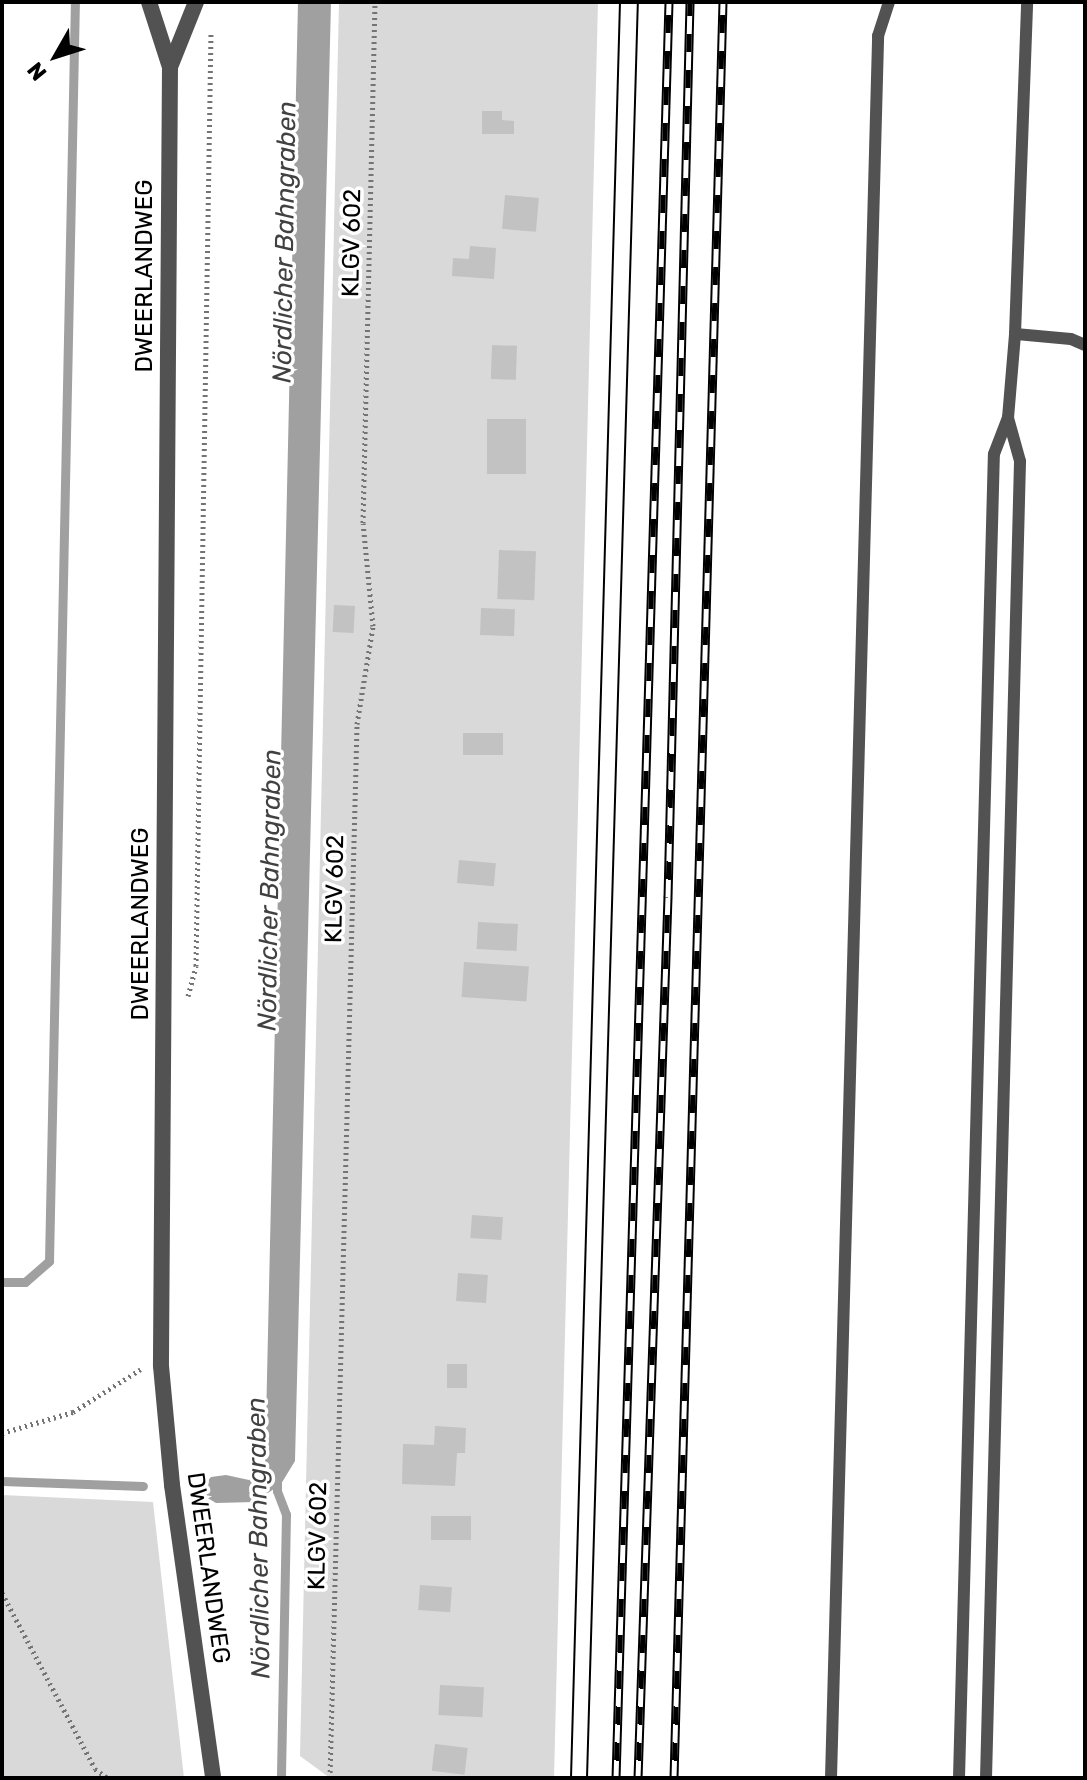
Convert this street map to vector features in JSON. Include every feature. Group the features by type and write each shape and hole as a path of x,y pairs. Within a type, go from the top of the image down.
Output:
{"street":[{"name":"DWEERLANDWEG","path":"149,2 170,67 161,1366 172,1485 213,1778"},
{"name":"DWEERLANDWEG","path":"170,67 196,2"}],"lane":[{"path":"831,1778 878,36 889,2"},
{"path":"959,1778 994,454 1008,418 1015,334 1027,2"},
{"path":"1015,334 1071,339 1085,345"},
{"path":"986,1778 1020,461 1008,418"}],"path":[{"name":"KLGV 602","path":"330,1778 357,724 373,626 363,523 375,2"},
{"path":"185,1002 196,966 208,74 213,25"},
{"path":"2,1433 73,1412 142,1368 161,1366"},
{"path":"2,1593 95,1769 108,1778"}],"shaded area":[{"path":"298,2 331,2 295,1461 281,1484 255,1502 216,1503 206,1497 204,1485 211,1477 226,1475 249,1480 265,1466"},
{"path":"339,2 598,2 554,1778 330,1778 300,1756"},
{"path":"2,1495 153,1502 184,1778 2,1778"}],"building":[{"path":"482,111 502,111 502,120 514,121 514,134 482,134"},
{"path":"505,195 539,198 536,232 502,229"},
{"path":"470,246 496,248 494,279 452,276 453,258 469,259"},
{"path":"492,345 517,346 516,380 491,379"},
{"path":"487,419 526,419 526,474 487,474"},
{"path":"499,550 536,551 534,600 497,599"},
{"path":"334,605 355,606 354,633 333,632"},
{"path":"481,608 515,609 514,636 480,635"},
{"path":"463,733 503,733 503,755 463,755"},
{"path":"459,860 496,863 494,886 457,883"},
{"path":"478,922 518,924 517,951 477,949"},
{"path":"464,962 529,967 526,1001 462,997"},
{"path":"472,1215 503,1217 501,1240 470,1238"},
{"path":"458,1273 488,1275 486,1303 456,1301"},
{"path":"447,1364 467,1364 467,1388 447,1388"},
{"path":"435,1426 466,1428 465,1453 457,1453 455,1486 402,1484 403,1444 434,1445"},
{"path":"431,1516 471,1516 471,1540 431,1540"},
{"path":"420,1585 452,1587 450,1612 418,1610"},
{"path":"440,1685 484,1687 482,1717 438,1715"},
{"path":"435,1744 468,1748 464,1775 432,1771"}],"waterway":[{"path":"2,1282 25,1282 49,1261 75,2"},
{"name":"Nördlicher Bahngraben","path":"277,1477 277,1491 286,1514 281,1778"},
{"path":"2,1481 143,1486"}],"tram line":[{"path":"571,1778 620,2"},
{"path":"587,1778 638,2"}],"railway":[{"path":"616,1778 669,2"},
{"path":"638,1778 668,897 690,2"},
{"path":"674,1778 723,2"}]}
